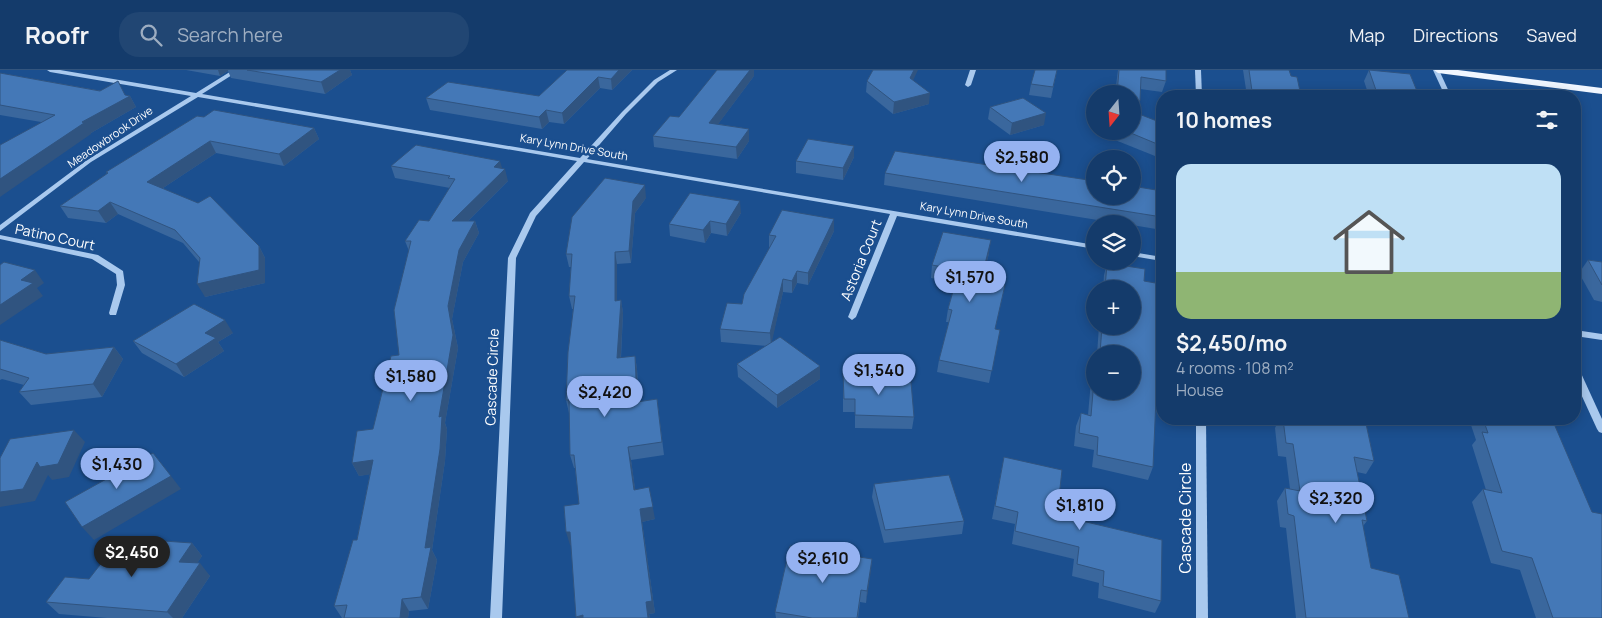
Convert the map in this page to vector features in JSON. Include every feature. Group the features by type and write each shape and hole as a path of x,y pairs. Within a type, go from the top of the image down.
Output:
{"main road":[{"path":"1437,70 1602,92"}],"street":[{"name":"Kary Lynn Drive South","path":"50,70 1086,245"},
{"name":"Meadowbrook Drive","path":"0,229 89,161 237,70"},
{"name":"Cascade Circle","path":"496,618 512,258 533,215 624,113 656,81 674,70"},
{"path":"968,85 973,70"},
{"path":"1198,70 1199,90"},
{"path":"1437,70 1445,90"},
{"name":"Astoria Court","path":"852,317 894,213"},
{"name":"Patino Court","path":"0,238 95,256 120,273 121,285 113,313"},
{"path":"1141,256 1156,258"},
{"path":"1581,334 1602,337"},
{"path":"1581,384 1602,429"},
{"name":"Cascade Circle","path":"1201,425 1202,618"}],"building":[{"path":"247,70 340,70 321,82"},
{"path":"567,70 619,70 611,79 598,77 562,113 546,110 539,117 426,98 448,82 539,96"},
{"path":"717,70 750,70 709,123 749,129 736,147 653,136 670,116 679,117"},
{"path":"873,70 914,70 910,78 930,93 894,102 867,81"},
{"path":"1035,70 1057,70 1053,87 1031,84"},
{"path":"1119,70 1166,70 1166,81 1141,77 1141,85 1118,85"},
{"path":"1249,70 1289,70 1291,76 1297,77 1300,90 1252,90"},
{"path":"1369,70 1410,74 1417,90 1376,90"},
{"path":"0,73 100,91 118,81 125,95 130,96 82,122 84,123 0,179 0,145 55,115 0,105"},
{"path":"1023,98 1046,113 1012,123 990,107"},
{"path":"214,110 314,128 279,154 210,141 147,182 198,203 210,196 259,246 259,270 197,284 200,258 175,230 110,202 98,211 60,206 108,173 106,172 197,116 204,117"},
{"path":"1141,115 1156,121 1156,144 1141,137"},
{"path":"808,139 854,146 843,168 796,161"},
{"path":"416,145 500,161 494,167 505,169 452,221 475,221 459,250 448,306 453,335 439,417 442,416 440,449 425,548 431,547 421,597 402,599 400,618 344,618 347,605 334,606 353,540 357,540 373,460 352,463 357,431 373,429 391,356 399,355 394,310 411,241 405,241 419,220 429,221 455,179 448,178 450,176 391,166"},
{"path":"895,151 1086,180 1086,205 885,173"},
{"path":"605,178 645,185 633,201 629,251 615,252 615,301 621,300 617,358 635,356 637,402 657,399 662,442 628,447 634,490 649,487 653,507 640,509 652,601 646,602 648,618 583,618 583,615 576,617 570,532 566,532 564,506 579,504 574,455 570,455 569,400 566,400 568,352 575,296 569,296 572,254 566,254 572,217"},
{"path":"1141,188 1156,190 1156,216 1086,205 1141,205"},
{"path":"690,193 740,201 726,224 710,221 703,230 669,224"},
{"path":"782,210 834,219 808,273 797,271 792,281 783,279 770,333 720,329 727,303 742,304 744,294 776,236 769,235"},
{"path":"943,232 991,240 981,280 1005,285 995,329 1000,330 992,371 939,360 952,310 948,309 959,270 932,265"},
{"path":"1588,260 1602,262 1602,285"},
{"path":"4,262 35,270 21,280 33,283 0,305 0,265"},
{"path":"1145,269 1144,281 1156,283 1156,398 1153,467 1097,455 1098,437 1079,433 1081,413 1091,416 1092,400 1141,400 1141,345 1101,345 1101,335 1141,335 1141,280 1106,280 1106,270"},
{"path":"194,304 225,320 205,333 216,338 176,364 133,341"},
{"path":"780,337 820,366 777,395 737,364"},
{"path":"0,340 46,354 114,347 93,384 19,392 29,378 0,369"},
{"path":"843,373 870,374 870,381 911,382 914,417 855,415 855,399 844,399"},
{"path":"1284,425 1366,425 1374,461 1354,457 1367,521 1362,520 1371,568 1399,575 1409,618 1306,618 1294,516 1288,514 1285,488 1300,491 1293,444 1286,443"},
{"path":"1485,425 1555,425 1592,512 1602,514 1602,618 1553,618 1532,558 1502,551 1483,489 1502,493 1482,432 1488,433"},
{"path":"74,430 58,464 40,467 37,462 23,489 0,492 0,458 10,439"},
{"path":"153,453 171,476 82,527 65,502"},
{"path":"1004,457 1062,470 1057,515 1162,540 1161,601 1103,586 1104,571 1077,564 1079,547 1015,531 1018,512 995,506"},
{"path":"949,475 964,521 885,530 874,484"},
{"path":"121,538 192,543 179,562 200,563 167,612 46,602 65,577 89,579"},
{"path":"790,546 872,559 867,591 861,590 857,618 812,618 775,612"}]}
